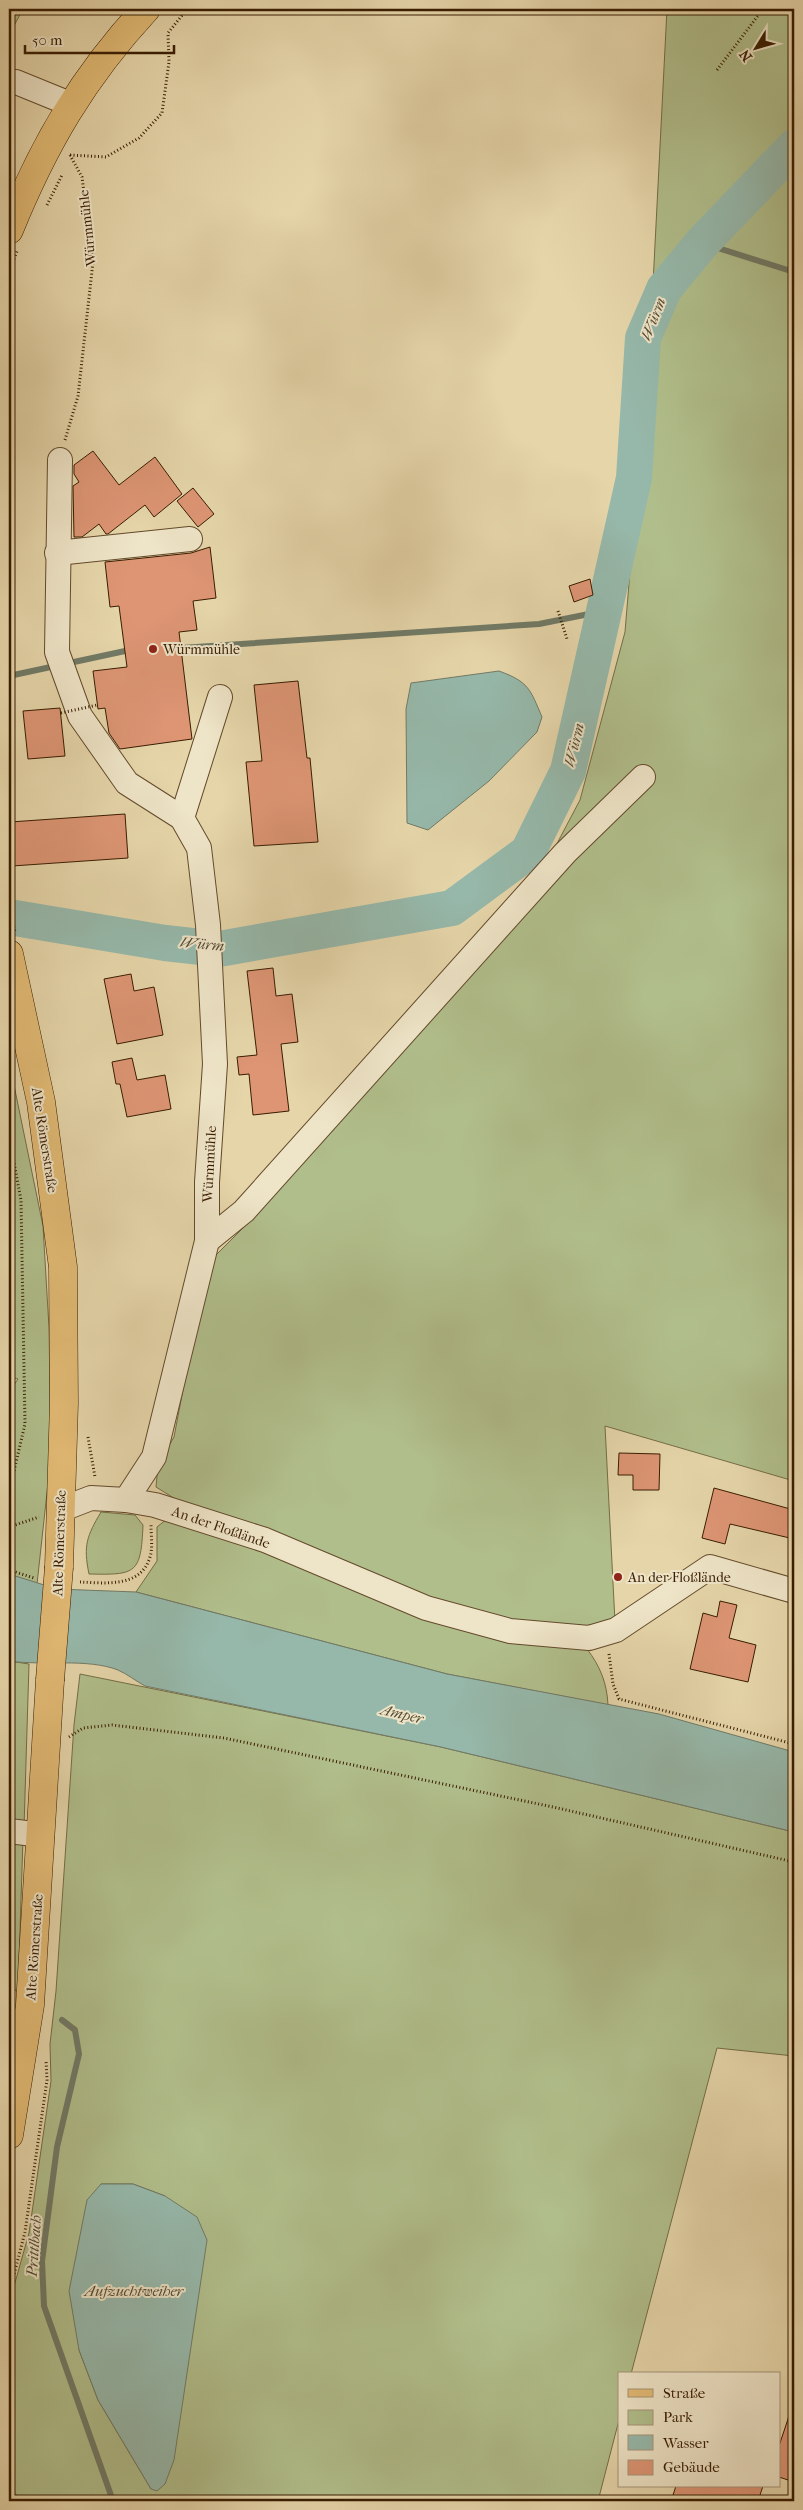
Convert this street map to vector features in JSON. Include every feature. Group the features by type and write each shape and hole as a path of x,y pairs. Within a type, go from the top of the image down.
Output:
{"main road":[{"path":"14,237 53,134 70,104 115,43 144,10"},
{"name":"Alte Römerstraße","path":"9,2135 30,2005 42,1835 50,1680 59,1567 64,1403 64,1267 41,1102 12,946"}],"street":[{"path":"9,82 16,82 70,104"},
{"name":"Würmmühle","path":"60,460 58,652 80,716 127,783 182,818 199,848 211,966 215,1064 206,1182 207,1241 154,1456 126,1500"},
{"path":"58,553 190,539"},
{"path":"182,818 220,697"},
{"path":"207,1241 244,1212 565,853 643,777"},
{"name":"An der Floßlände","path":"60,1510 91,1498 126,1500 155,1505 265,1540 426,1608 510,1631 589,1638 607,1634 616,1630 710,1567 794,1592"},
{"path":"9,1831 42,1835"}],"path":[{"path":"66,164 70,155 106,157 140,138 162,113 169,62 168,33 187,9"},
{"path":"717,70 763,9"},
{"name":"Würmmühle","path":"53,134 70,155 82,177 93,262 78,396 60,460"},
{"path":"46,206 52,199 63,173"},
{"path":"9,272 14,237"},
{"path":"558,611 567,640"},
{"path":"61,713 97,705"},
{"path":"9,906 12,946"},
{"path":"9,1136 21,1200 25,1424 14,1471 9,1478"},
{"path":"107,1584 125,1582 141,1573 150,1557 151,1525 155,1505"},
{"path":"9,1527 60,1510"},
{"path":"607,1634 613,1684 619,1699 794,1744"},
{"path":"64,1740 82,1728 112,1725 224,1738 543,1805 794,1862"}],"green space":[{"path":"9,9 23,9 9,35"},
{"path":"667,9 794,9 794,202 788,208 794,210 794,1481 605,1426 615,1622 580,1627 545,1626 510,1622 474,1613 406,1590 177,1500 156,1487 158,1465 174,1437 207,1264 245,1226 514,925 580,800 625,632 652,304"},
{"path":"9,1061 43,1226 49,1328 51,1456 37,1584 9,1574 9,1392 18,1379 9,1377"},
{"path":"101,1512 135,1515 143,1525 142,1541 137,1562 133,1568 126,1572 117,1574 89,1574 86,1548 89,1535"},
{"path":"167,1519 262,1551 425,1619 508,1643 587,1649 602,1675 608,1705 447,1674 136,1592 157,1561 157,1527"},
{"path":"9,1661 29,1664 24,1828 9,1826"},
{"path":"80,1674 441,1747 794,1832 794,2056 717,2048 632,2372 618,2372 618,2424 598,2501 26,2501 9,2490 9,2304 29,2233 51,2081 50,2044 56,1991 74,1725","holes":["101,2184 133,2184 165,2196 151,2489 98,2400 79,2350"]},
{"path":"9,1836 23,1838 18,1993 9,1983"}],"water":[{"path":"499,671 523,683 531,693 542,717 537,732 489,781 428,830 407,823 406,709 411,683"},
{"name":"Amper","path":"9,1574 57,1589 136,1592 447,1674 659,1714 794,1752 794,1832 441,1747 145,1686 118,1670 106,1666 79,1663 9,1661"},
{"name":"Aufzuchtweiher","path":"101,2184 133,2184 165,2196 197,2217 207,2240 174,2460 165,2484 157,2491 151,2489 98,2400 79,2350 69,2291 87,2200"}],"building":[{"path":"93,451 119,485 155,457 182,494 154,517 145,505 108,534 99,524 82,537 74,537 73,486 79,482 74,474 74,465"},
{"path":"193,488 214,514 198,527 177,501"},
{"name":"Würmmühle","path":"210,547 216,598 193,601 197,630 179,632 192,739 120,749 109,733 105,708 98,709 93,671 127,667 119,606 110,607 105,562 191,553"},
{"path":"590,579 593,595 574,602 569,586"},
{"path":"298,681 307,758 310,758 318,842 254,846 246,762 262,761 254,685"},
{"path":"60,708 65,756 28,759 23,711"},
{"path":"125,814 128,858 12,866 10,822"},
{"path":"273,968 276,996 292,994 298,1042 281,1044 289,1111 253,1115 249,1074 239,1075 237,1057 257,1055 247,971"},
{"path":"131,974 134,991 154,987 163,1035 117,1044 104,979"},
{"path":"132,1058 137,1080 165,1075 171,1109 127,1117 120,1084 116,1084 112,1062"},
{"path":"619,1453 660,1454 659,1490 633,1490 633,1475 618,1475"},
{"path":"714,1488 794,1510 794,1539 730,1524 725,1544 702,1538"},
{"path":"720,1601 737,1605 729,1638 756,1645 748,1682 690,1669 703,1613 717,1617"},
{"path":"791,2410 794,2410 794,2482 780,2477 780,2443"},
{"path":"675,2488 762,2488 758,2501 671,2501"}],"waterway":[{"name":"Würm","path":"9,917 165,943 219,949 452,908 528,852 568,771 634,478 643,338 664,289 702,243 794,147"},
{"path":"702,243 794,272"},
{"path":"181,648 539,624 604,611"},
{"path":"9,676 125,651"},
{"name":"Prittlbach","path":"62,2020 75,2030 79,2054 57,2147 42,2261 44,2306 113,2501"}],"place":[{"name":"Würmmühle","path":"153,649"},
{"name":"An der Floßlände","path":"618,1577"}]}
